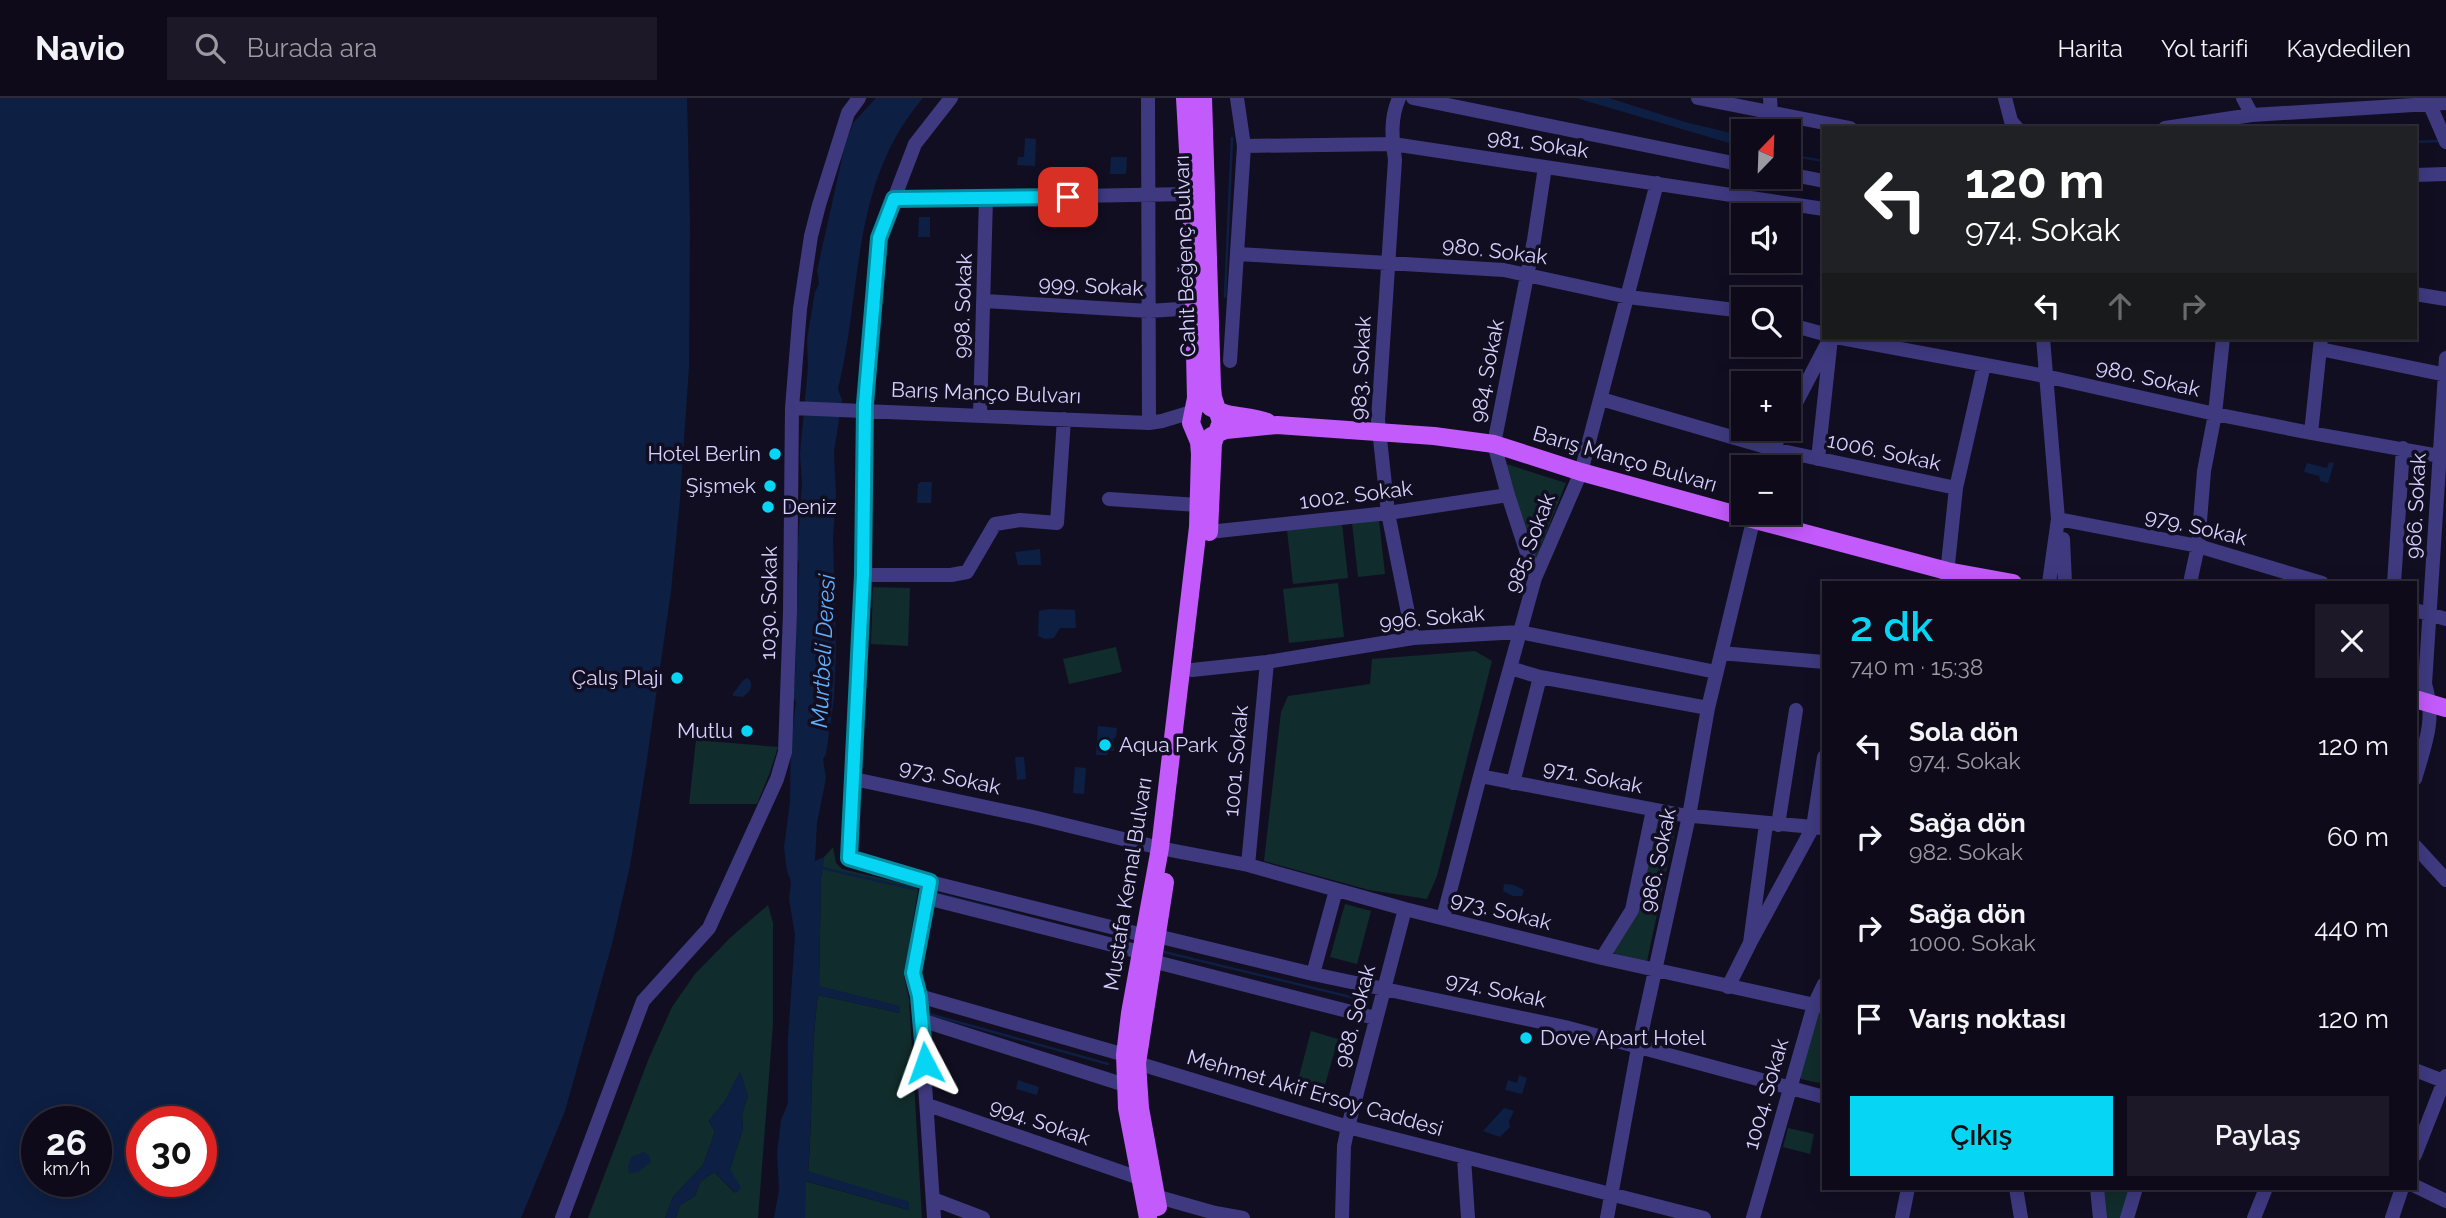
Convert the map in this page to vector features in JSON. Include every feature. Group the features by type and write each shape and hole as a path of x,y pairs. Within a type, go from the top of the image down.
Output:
{"main road":[{"name":"Cahit Beğenç Bulvarı","path":"1185,98 1191,194 1195,411"},
{"name":"Cahit Beğenç Bulvarı","path":"1203,98 1210,352 1213,397 1217,411"},
{"path":"1205,407 1217,411 1221,422 1216,433 1204,437 1194,431 1191,423 1195,411 1205,407"},
{"name":"Barış Manço Bulvarı","path":"1217,411 1257,418 1277,425"},
{"name":"Barış Manço Bulvarı","path":"1216,433 1277,425 1379,431 1494,444 1581,472 1731,510"},
{"name":"Mustafa Kemal Bulvarı","path":"1165,849 1198,527 1200,454 1194,431"},
{"name":"Mustafa Kemal Bulvarı","path":"1149,1218 1139,1178 1125,1085 1192,670 1209,532 1213,443 1216,433"},
{"name":"Barış Manço Bulvarı","path":"1783,525 1973,581"},
{"name":"Barış Manço Bulvarı","path":"1949,576 1995,581"},
{"name":"Mustafa Kemal Bulvarı","path":"1131,1059 1161,1218"}],"street":[{"path":"792,408 800,309 811,236 849,105 859,98"},
{"path":"854,779 863,575 865,412 879,238 915,144 951,98"},
{"path":"1148,98 1149,311 1156,422"},
{"path":"1230,361 1244,146 1237,98"},
{"name":"983. Sokak","path":"1399,98 1393,114 1395,160 1379,431 1388,513 1413,638"},
{"path":"1413,98 1731,163"},
{"path":"1698,98 1771,105 1843,126"},
{"path":"2005,98 2011,121 2015,126"},
{"path":"2243,98 2252,116"},
{"path":"2428,101 2446,142"},
{"path":"2180,126 2252,116 2428,101 2446,103"},
{"name":"981. Sokak","path":"1244,146 1393,144 1822,209"},
{"name":"984. Sokak","path":"1535,578 1494,444 1545,167"},
{"path":"2417,175 2446,178"},
{"path":"1801,177 1822,181"},
{"name":"985. Sokak","path":"1443,918 1535,578 1581,472 1657,183"},
{"path":"894,199 1191,194"},
{"name":"998. Sokak","path":"981,415 986,198"},
{"name":"980. Sokak","path":"1238,254 1504,270 1628,297 1731,310"},
{"path":"2417,294 2446,299"},
{"name":"999. Sokak","path":"985,301 1149,311 1194,308"},
{"path":"1801,328 1822,333"},
{"path":"1801,394 1830,340"},
{"path":"1818,459 1831,340"},
{"name":"980. Sokak","path":"1853,340 2045,376 2311,433 2443,456"},
{"path":"2043,340 2057,522 2049,581"},
{"path":"2190,581 2198,546 2204,471 2215,414 2223,340"},
{"path":"2311,433 2320,343 2446,375"},
{"name":"966. Sokak","path":"2417,772 2430,724 2431,703 2425,684 2443,456 2446,358"},
{"path":"1949,576 1956,488 1984,365"},
{"name":"1006. Sokak","path":"1601,399 1773,449 1956,488"},
{"name":"Barış Manço Bulvarı","path":"792,408 1156,422 1194,431"},
{"name":"1030. Sokak","path":"562,1218 643,1001 709,928 769,796 785,752 790,612 792,408"},
{"name":"Barış Manço Bulvarı","path":"1156,422 1195,411"},
{"path":"863,575 951,575 967,572 995,524 1020,520 1056,523 1064,419"},
{"path":"1771,455 1777,441"},
{"path":"2394,581 2403,448"},
{"name":"1002. Sokak","path":"1209,532 1388,513 1508,495"},
{"path":"1109,499 1198,505"},
{"path":"2057,522 2063,538 2065,581"},
{"name":"979. Sokak","path":"2057,522 2198,546 2315,581"},
{"name":"986. Sokak","path":"1607,1218 1638,1048 1689,816 1708,708 1752,525"},
{"path":"2417,611 2446,619"},
{"name":"996. Sokak","path":"1192,670 1267,662 1413,638 1520,632 1716,672"},
{"path":"1721,653 1822,662"},
{"name":"1001. Sokak","path":"1248,865 1267,662"},
{"path":"1510,668 1540,677 1708,708"},
{"path":"1513,783 1540,677"},
{"path":"1750,943 1796,710"},
{"name":"971. Sokak","path":"1480,776 1689,816 1818,827"},
{"name":"973. Sokak","path":"854,779 1248,865 1405,909 1602,958 1819,1006"},
{"name":"974. Sokak","path":"854,779 849,858 1148,946 1313,974 1565,1027 1822,1097"},
{"path":"1728,987 1750,943 1818,827 1822,780"},
{"path":"1602,958 1632,910 1653,810"},
{"path":"2417,848 2446,880"},
{"path":"930,882 913,973 919,996 934,1218"},
{"path":"1313,974 1336,890"},
{"path":"928,898 1148,946 1375,1018"},
{"name":"988. Sokak","path":"1342,1218 1344,1146 1405,909"},
{"name":"Mehmet Akif Ersoy Caddesi","path":"919,996 1348,1127 1704,1218"},
{"name":"1004. Sokak","path":"1753,1218 1789,1089 1819,1006"},
{"path":"921,1020 1125,1085"},
{"path":"2417,1071 2445,1079 2417,1150"},
{"name":"994. Sokak","path":"928,1105 1139,1178"},
{"path":"1464,1158 1468,1218"},
{"path":"2417,1187 2446,1201"},
{"path":"1902,1218 1908,1190"},
{"path":"2016,1190 2021,1218"},
{"path":"2097,1190 2100,1218"},
{"path":"2127,1218 2135,1190"},
{"path":"2254,1218 2265,1190"},
{"path":"2392,1218 2402,1190"},
{"path":"1155,1196 1243,1218"},
{"path":"933,1199 981,1218"}],"green space":[{"path":"1503,463 1566,483 1535,561"},
{"path":"1379,520 1385,574 1358,577 1352,523"},
{"path":"1342,524 1348,578 1293,584 1287,530"},
{"path":"1338,583 1344,637 1289,643 1283,589"},
{"path":"873,587 910,588 908,646 871,644"},
{"path":"1116,647 1122,672 1069,684 1063,659"},
{"path":"1475,651 1492,661 1437,876 1427,899 1369,890 1264,861 1281,712 1288,696 1370,684 1372,659"},
{"path":"696,740 778,747 757,804 689,804"},
{"path":"1657,818 1677,821 1647,961 1613,953 1630,925"},
{"path":"833,847 836,863 842,869 914,886 918,890 904,976 909,999 922,1218 805,1218 805,1181 909,1210 908,1202 808,1172 818,995 900,1013 899,1006 819,987 821,877 824,857"},
{"path":"1345,904 1371,911 1357,964 1330,957"},
{"path":"768,905 773,923 773,1024 758,1218 676,1218 680,1205 695,1196 700,1182 714,1172 735,1193 730,1169 743,1129 742,1114 748,1096 740,1072 725,1101 709,1121 715,1132 703,1165 673,1197 665,1218 588,1218 649,1058 672,1007 695,974 731,937"},
{"path":"1822,1010 1822,1078 1819,1083 1801,1079 1800,1072 1811,1017"},
{"path":"1311,1031 1338,1039 1323,1092 1297,1084"},
{"path":"1788,1128 1814,1134 1810,1154 1783,1147"},
{"path":"2101,1190 2129,1190 2120,1218 2106,1218"}],"water":[{"path":"0,98 687,98 689,367 671,591 646,766 630,866 612,944 565,1111 521,1218 0,1218"},
{"path":"876,98 923,98 899,131 882,165 871,201 862,237 838,389 842,400 834,452 834,698 823,759 826,778 817,823 815,861 824,857 821,877 819,986 900,1006 900,1013 818,995 808,1171 909,1202 909,1210 806,1181 805,1218 774,1218 779,1189 777,1153 781,1120 788,1103 788,1038 795,935 789,899 791,882 784,847 790,802 791,742 796,702 793,698 802,483 800,454 808,367 807,339 815,292 819,284 817,271 844,149 853,123"},
{"path":"1576,98 1609,98 1731,133 1731,143"},
{"path":"1025,138 1036,139 1035,166 1017,165 1018,157 1024,157"},
{"path":"1111,157 1127,157 1126,174 1110,174"},
{"path":"919,217 930,217 930,237 918,237"},
{"path":"2329,462 2334,463 2328,483 2320,481 2319,476 2304,472 2307,463 2327,468"},
{"path":"932,482 931,503 917,503 918,484"},
{"path":"1040,549 1041,565 1018,565 1015,552"},
{"path":"1075,610 1076,628 1060,628 1054,638 1045,639 1038,636 1039,611"},
{"path":"747,678 751,683 749,691 743,697 733,696 733,693"},
{"name":"Aqua Park","path":"1098,726 1117,728 1116,737 1113,739 1114,751 1107,755 1096,755"},
{"path":"1015,757 1024,757 1026,779 1017,780"},
{"path":"1075,767 1086,768 1084,794 1073,793"},
{"path":"1504,884 1524,890 1522,896 1513,896 1503,891"},
{"path":"740,1071 748,1096 742,1114 743,1129 730,1169 741,1188 736,1193 714,1172 700,1182 695,1196 680,1205 676,1218 665,1218 673,1197 703,1165 715,1132 709,1121 725,1101"},
{"path":"1519,1075 1527,1078 1522,1094 1505,1090 1508,1080 1517,1083"},
{"path":"1018,1080 1039,1087 1037,1095 1016,1089"},
{"path":"1504,1108 1514,1111 1509,1121 1510,1127 1500,1137 1483,1131"},
{"path":"644,1152 651,1162 638,1172 629,1173 631,1157"}],"waterway":[{"path":"1225,297 1232,138"},
{"name":"Murtbeli Deresi","path":"2417,142 2439,141"},
{"name":"Murtbeli Deresi","path":"1801,157 1822,161"},
{"path":"822,868 914,889"},
{"path":"938,894 1010,912"},
{"path":"1114,938 1128,941"},
{"path":"1164,952 1363,1000"},
{"path":"929,1014 1108,1064"}],"place":[{"name":"Hotel Berlin","path":"775,454"},
{"name":"Şişmek","path":"770,486"},
{"name":"Deniz","path":"768,507"},
{"name":"Çalış Plajı","path":"677,678"},
{"name":"Mutlu","path":"747,731"},
{"name":"Aqua Park","path":"1105,745"},
{"name":"Dove Apart Hotel","path":"1526,1038"}],"route":[{"path":"925,1063 919,996 913,973 930,882 849,858 863,575 865,404 879,238 894,199 1068,197"}]}
